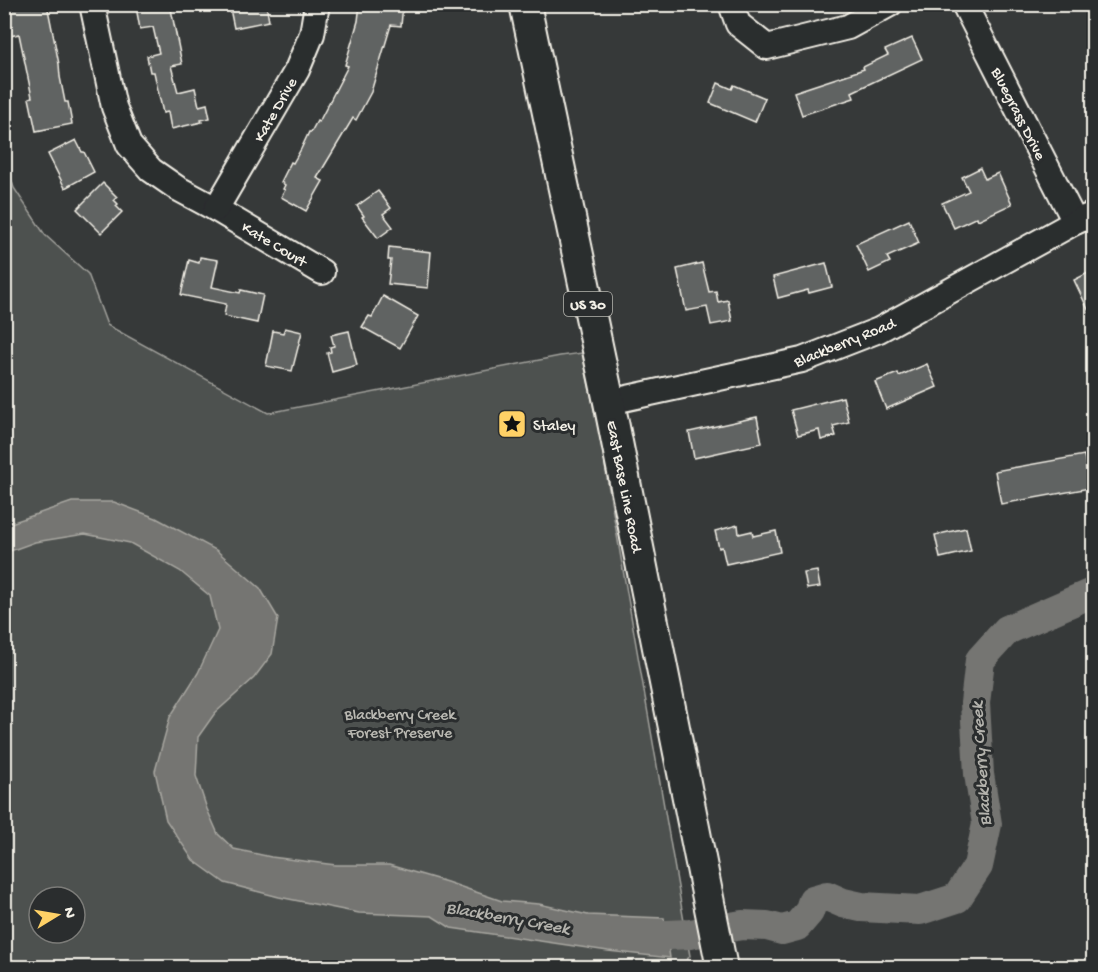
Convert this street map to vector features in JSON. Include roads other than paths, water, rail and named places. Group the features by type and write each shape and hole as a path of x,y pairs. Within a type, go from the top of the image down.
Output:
{"main road":[{"name":"East Base Line Road","path":"525,4 609,402 722,964"}],"street":[{"name":"Kate Court","path":"92,4 114,107 129,145 151,170 177,188 322,272"},
{"name":"Kate Drive","path":"222,212 297,70 312,34 317,4"},
{"path":"731,4 738,24 767,47 848,27 890,4"},
{"name":"Bluegrass Drive","path":"964,4 1084,218"},
{"name":"Blackberry Road","path":"609,402 802,360 879,330 1084,218"}],"water":[{"path":"72,502 114,502 156,518 216,550 260,588 278,618 272,654 254,678 215,713 198,737 196,776 218,834 234,849 271,857 336,865 389,865 502,901 539,904 588,915 664,918 670,958 451,928 432,916 359,913 279,897 225,883 193,860 166,820 155,771 170,717 198,673 218,630 210,596 180,571 130,543 85,534 35,542 5,553 5,525"}],"waterway":[{"name":"Blackberry Creek","path":"625,937 690,934 742,925 767,926 782,930 797,926 809,912 813,900 827,896 861,907 920,910 957,898 978,866 987,824 979,774 975,703 980,660 1007,630 1094,592"}],"place":[{"name":"Staley","path":"512,424"}],"park label":[{"name":"Blackberry Creek Forest Preserve","path":"400,722"}]}
